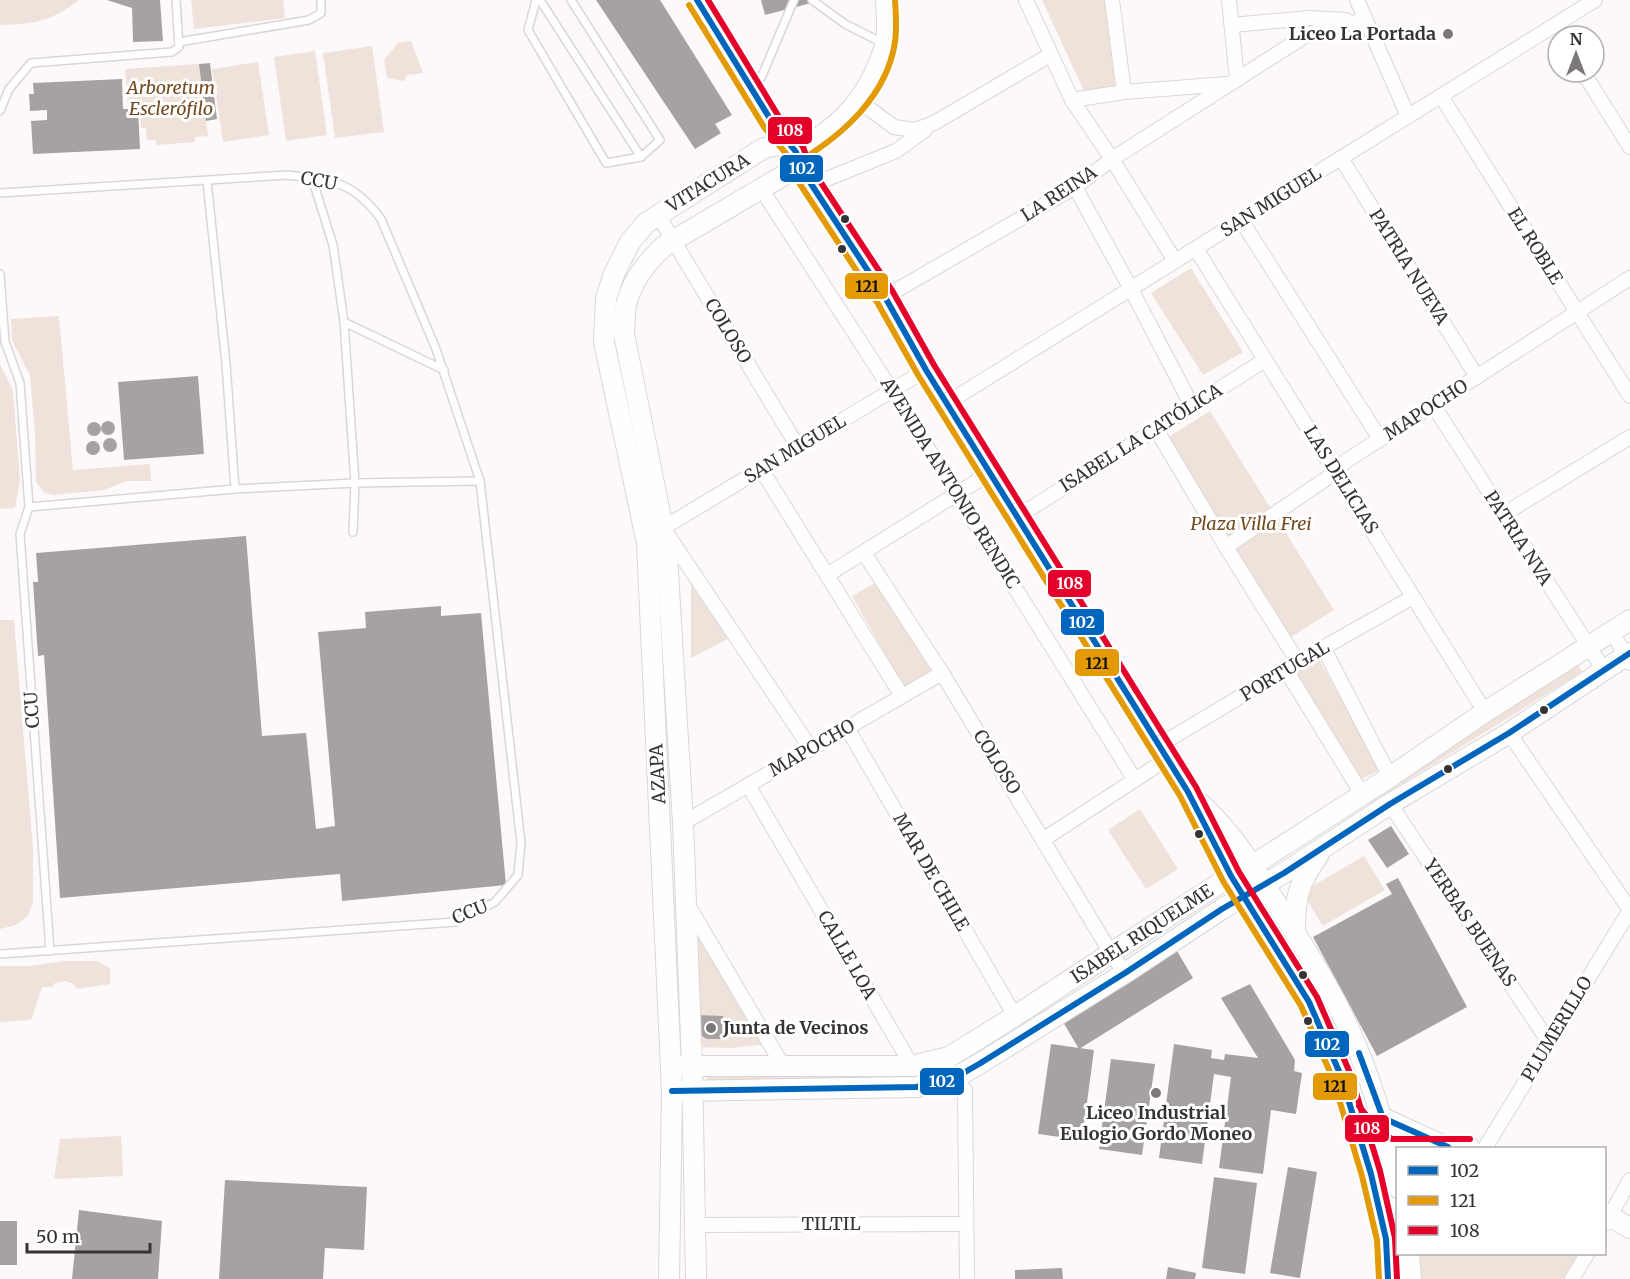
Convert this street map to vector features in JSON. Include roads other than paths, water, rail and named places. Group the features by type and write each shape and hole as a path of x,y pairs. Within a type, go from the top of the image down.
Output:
{"street":[{"path":"697,0 772,122 796,152 802,170 885,297 926,370 1188,792 1231,876 1309,1002 1341,1077 1371,1174 1386,1239 1389,1279"},
{"path":"796,152 837,124 859,101 874,77 885,45 886,0"},
{"path":"1026,0 1072,100 1112,159 1175,261"},
{"path":"1112,0 1124,92"},
{"path":"1229,0 1233,82"},
{"path":"1357,0 1408,116"},
{"name":"SAN MIGUEL","path":"1566,24 1595,0"},
{"path":"1232,25 1309,18 1366,21"},
{"name":"LA REINA","path":"885,297 1075,187 1112,159 1305,36 1324,29 1366,21"},
{"name":"SAN MIGUEL","path":"947,403 1408,116 1546,37"},
{"path":"812,185 896,151 934,123 1050,55"},
{"name":"LA REINA","path":"1072,100 1124,92 1233,82"},
{"path":"1591,84 1629,141"},
{"name":"EL ROBLE","path":"1441,96 1630,396"},
{"path":"859,101 894,126 915,130 934,123"},
{"path":"894,126 896,151"},
{"name":"VITACURA","path":"614,274 630,242 646,223 764,148 778,145 796,152 794,162 786,174 674,239 650,260 634,283"},
{"name":"PATRIA NUEVA","path":"1341,158 1477,377"},
{"path":"1075,187 1192,406"},
{"name":"AVENIDA ANTONIO RENDIC","path":"761,190 892,390 1135,780"},
{"name":"COLOSO","path":"658,215 798,447"},
{"path":"1241,220 1380,440"},
{"name":"LAS DELICIAS","path":"1196,249 1485,712"},
{"name":"AZAPA","path":"614,274 606,298 604,342 647,543 672,1091 669,1279"},
{"name":"MAPOCHO","path":"1226,547 1336,472 1343,463 1630,278"},
{"name":"AZAPA","path":"634,283 625,306 624,334 663,528 668,576 682,823 692,1066 696,1279"},
{"name":"ISABEL LA CATÓLICA","path":"1017,517 1265,360"},
{"name":"SAN MIGUEL","path":"663,528 926,370"},
{"name":"PATRIA NVA","path":"1433,405 1605,670"},
{"path":"1156,429 1298,662"},
{"path":"1503,514 1630,437"},
{"path":"761,469 903,696"},
{"path":"827,575 990,473"},
{"path":"663,528 811,749"},
{"name":"COLOSO","path":"864,553 942,673 1125,973"},
{"name":"PORTUGAL","path":"1044,839 1135,780 1163,752 1298,662 1413,597"},
{"name":"ISABEL RIQUELME","path":"671,1066 912,1066 949,1057 1231,876 1253,865 1485,712 1630,620"},
{"path":"1612,632 1629,657"},
{"path":"1323,647 1389,777"},
{"name":"ISABEL RIQUELME","path":"672,1091 916,1087 953,1079 1125,973 1222,909 1322,849 1390,804 1509,733 1605,670 1629,657"},
{"path":"1286,670 1362,794"},
{"name":"MAPOCHO","path":"682,823 942,673"},
{"name":"MAR DE CHILE","path":"847,728 1016,1016"},
{"path":"1509,733 1630,910"},
{"name":"CALLE LOA","path":"748,785 912,1066"},
{"path":"1188,792 1213,814 1253,865 1329,990 1357,1046 1383,1118 1396,1178"},
{"name":"YERBAS BUENAS","path":"1390,804 1549,1042"},
{"path":"1294,931 1295,899 1305,873 1322,849"},
{"path":"685,899 783,1066"},
{"name":"PLUMERILLO","path":"1486,1147 1630,910"},
{"path":"912,1066 953,1079 965,1090 967,1279"},
{"path":"1352,1112 1382,1146 1396,1148"},
{"path":"1383,1118 1448,1147"},
{"path":"1630,1180 1606,1218 1630,1228"},
{"name":"TILTIL","path":"696,1225 966,1224"},
{"path":"1408,1255 1411,1279"},
{"path":"1572,1279 1586,1255"}],"lane":[{"path":"0,111 9,89 31,63 172,52 179,47 176,0"},
{"path":"179,42 309,21 321,13 321,0"},
{"path":"538,0 528,30 606,163 641,157 660,140 571,0"},
{"path":"538,0 641,157"},
{"path":"751,88 761,78 794,0"},
{"path":"812,0 845,24 885,45"},
{"name":"CCU","path":"0,193 287,176 329,180 348,187 368,201 381,219 436,349 480,481 521,843 518,875 495,902 456,921 0,954"},
{"path":"312,178 333,245 344,322 355,483 352,532"},
{"path":"207,181 226,364 235,489"},
{"name":"CCU","path":"0,274 5,342 20,383 29,507 20,534 50,951"},
{"path":"344,322 444,370"},
{"path":"29,507 235,489 355,483 480,481"}],"place":[{"name":"Liceo La Portada","path":"1448,34"},
{"name":"Junta de Vecinos","path":"711,1028"},
{"name":"Liceo Industrial Eulogio Gordo Moneo","path":"1156,1093"}],"park label":[{"name":"Arboretum Esclerófilo","path":"171,98"},
{"name":"Plaza Villa Frei","path":"1251,524"}]}
